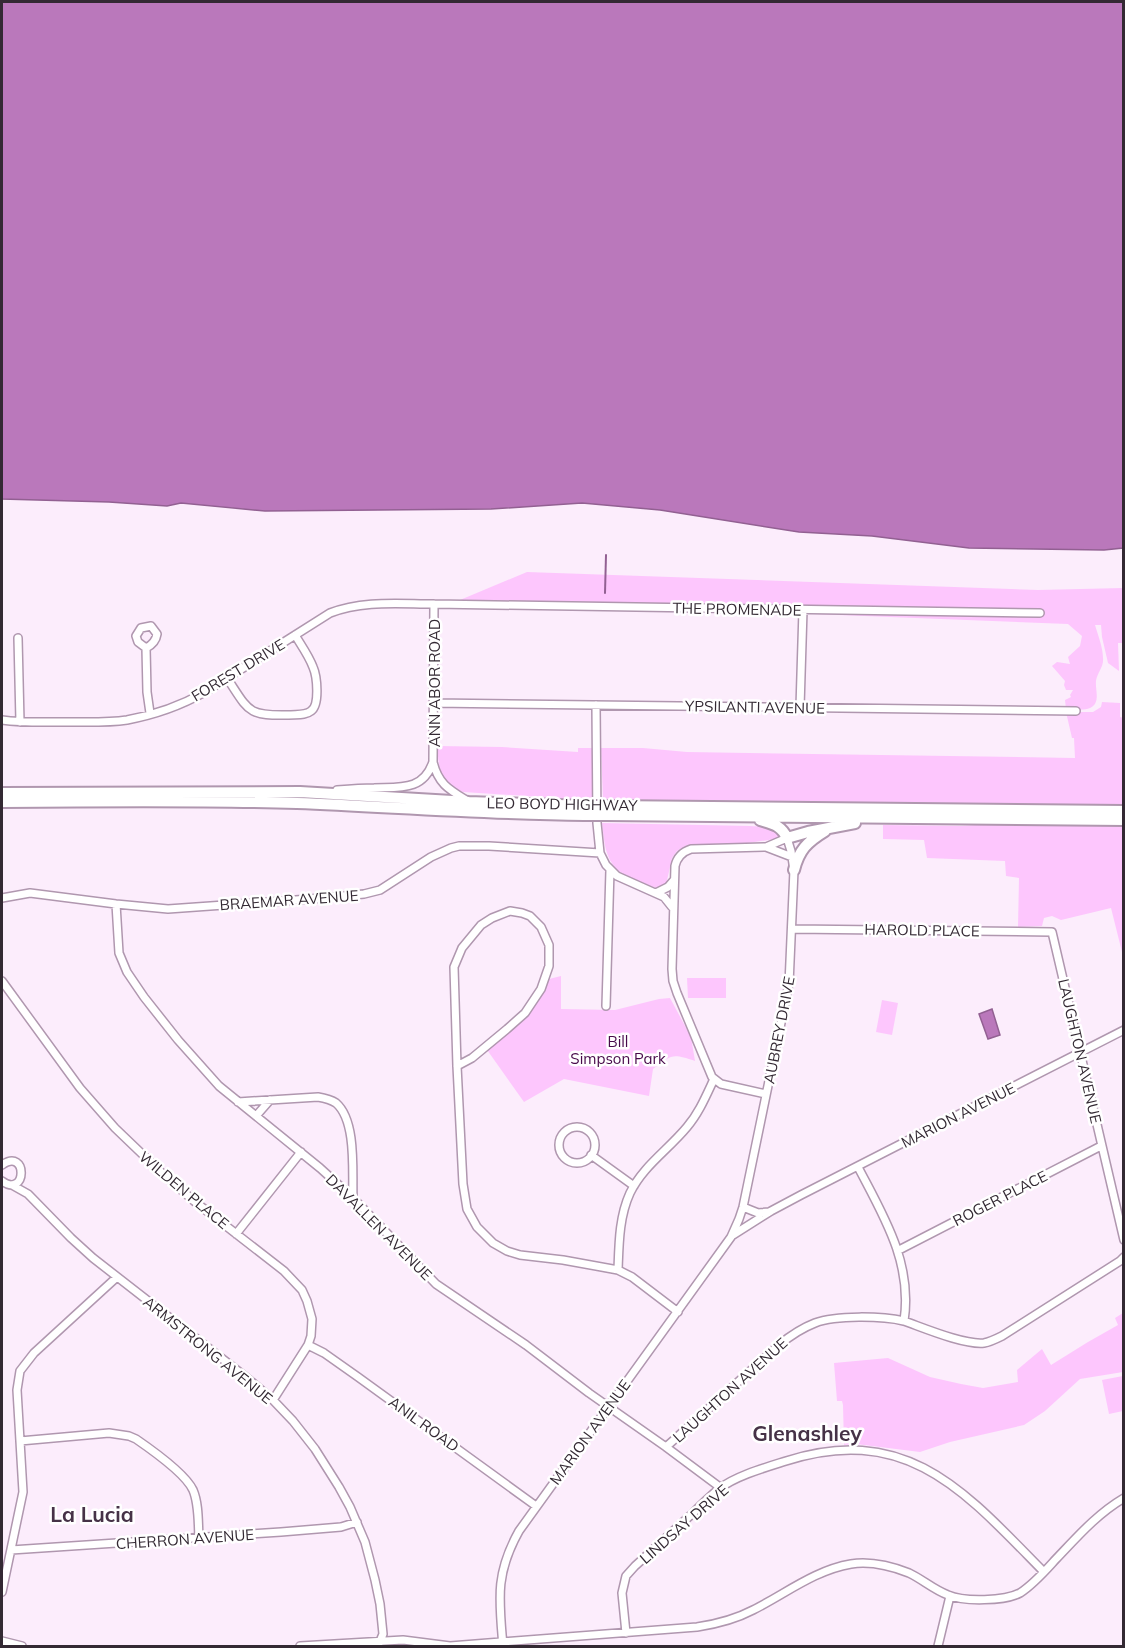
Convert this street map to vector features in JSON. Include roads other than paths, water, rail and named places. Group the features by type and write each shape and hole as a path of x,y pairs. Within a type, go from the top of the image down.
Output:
{"highway":[{"name":"LEO BOYD HIGHWAY","path":"2,793 300,792 585,810 747,817 1124,820"},
{"name":"LEO BOYD HIGHWAY","path":"2,802 233,801 512,814 585,810"},
{"name":"LEO BOYD HIGHWAY","path":"607,811 1124,811"},
{"path":"747,817 778,825 787,838 845,824 900,818"},
{"path":"794,870 798,856 809,842 825,831 845,824"}],"street":[{"name":"THE PROMENADE","path":"434,604 1040,614"},
{"name":"FOREST DRIVE","path":"2,720 20,722 127,720 186,701 227,678 295,634 330,614 351,606 434,604"},
{"name":"ANN ABOR ROAD","path":"434,604 433,762 442,783 469,802"},
{"path":"800,707 802,610"},
{"path":"227,678 244,704 257,714 299,714 312,711 316,704 316,681 313,667 295,634"},
{"path":"18,638 20,722"},
{"path":"146,648 150,713"},
{"name":"YPSILANTI AVENUE","path":"434,703 1076,711"},
{"path":"596,705 597,823 600,853 610,870 623,879 667,899 673,910"},
{"name":"ANN ABOR ROAD","path":"300,792 403,787 415,784 424,778 433,762"},
{"path":"766,1094 722,1084 714,1079 702,1056 673,981 675,866 678,857 691,849 765,847 787,838"},
{"name":"AUBREY DRIVE","path":"740,1219 789,984 794,870 787,838"},
{"name":"BRAEMAR AVENUE","path":"2,898 30,894 168,909 364,894 389,886 431,857 459,846 600,853"},
{"path":"765,847 792,857"},
{"path":"606,1006 610,870"},
{"path":"656,893 668,887 674,880"},
{"name":"DAVALLEN AVENUE","path":"116,904 119,953 127,972 178,1040 213,1079 353,1198 436,1284 526,1345 721,1488"},
{"path":"457,1066 472,1058 525,1013 541,989 549,966 549,945 541,927 530,916 510,912 492,918 482,925 458,954 453,974 457,1066 463,1184 467,1209 477,1227 500,1248 520,1256 563,1260 618,1270 632,1277 678,1312"},
{"name":"HAROLD PLACE","path":"792,928 1053,932"},
{"name":"LAUGHTON AVENUE","path":"1053,932 1124,1240"},
{"name":"WILDEN PLACE","path":"2,981 80,1088 116,1128 172,1182 284,1271 302,1290 312,1319 311,1336 308,1345 273,1400"},
{"name":"MARION AVENUE","path":"731,1237 771,1211 1124,1030"},
{"path":"618,1270 622,1220 634,1186 649,1166 689,1125 714,1079"},
{"path":"238,1102 318,1097 330,1100 340,1108 349,1126 353,1198"},
{"path":"256,1116 270,1100"},
{"path":"574,1127 587,1130 594,1142 591,1155 580,1162 567,1160 559,1148 562,1135 574,1127"},
{"name":"ROGER PLACE","path":"899,1250 1101,1146"},
{"path":"236,1234 301,1152"},
{"path":"591,1155 634,1186"},
{"path":"4,1161 14,1162 20,1166 22,1173 18,1182 5,1183"},
{"path":"858,1167 899,1250 905,1294 904,1321"},
{"name":"ARMSTRONG AVENUE","path":"22,1176 28,1194"},
{"name":"ARMSTRONG AVENUE","path":"5,1183 28,1194 79,1246 273,1400 293,1422 315,1449 339,1487 365,1542 375,1580 380,1641"},
{"path":"743,1207 758,1213 771,1211"},
{"name":"MARION AVENUE","path":"503,1644 500,1580 511,1545 536,1506 731,1237 740,1219"},
{"name":"LAUGHTON AVENUE","path":"666,1447 779,1345 803,1328 815,1323 837,1319 881,1318 904,1321 968,1342 984,1343 992,1341 1120,1262 1124,1257"},
{"path":"2,1592 23,1492 17,1390 20,1371 34,1353 117,1276"},
{"name":"ANIL ROAD","path":"308,1345 324,1353 358,1377 536,1506"},
{"path":"20,1441 109,1433 136,1439 189,1483 195,1498 199,1537"},
{"name":"LINDSAY DRIVE","path":"627,1633 622,1593 626,1576 635,1566 721,1488 764,1468 820,1452 851,1449 881,1453 923,1467 956,1488 1044,1572"},
{"path":"300,1647 380,1641 391,1643 404,1640 449,1646 503,1644 696,1628 720,1624 752,1611 819,1574 853,1563 886,1566 908,1573 950,1596 987,1600 1005,1599 1019,1593 1044,1572 1092,1520 1124,1498"},
{"name":"CHERRON AVENUE","path":"11,1550 341,1527 357,1522"},
{"path":"938,1647 950,1596"},
{"path":"2,1641 22,1647"}],"waterway":[{"path":"605,593 606,555"}],"district":[{"name":"Glenashley","path":"807,1433"},
{"name":"La Lucia","path":"92,1514"}],"park label":[{"name":"Bill Simpson Park","path":"618,1050"}]}
